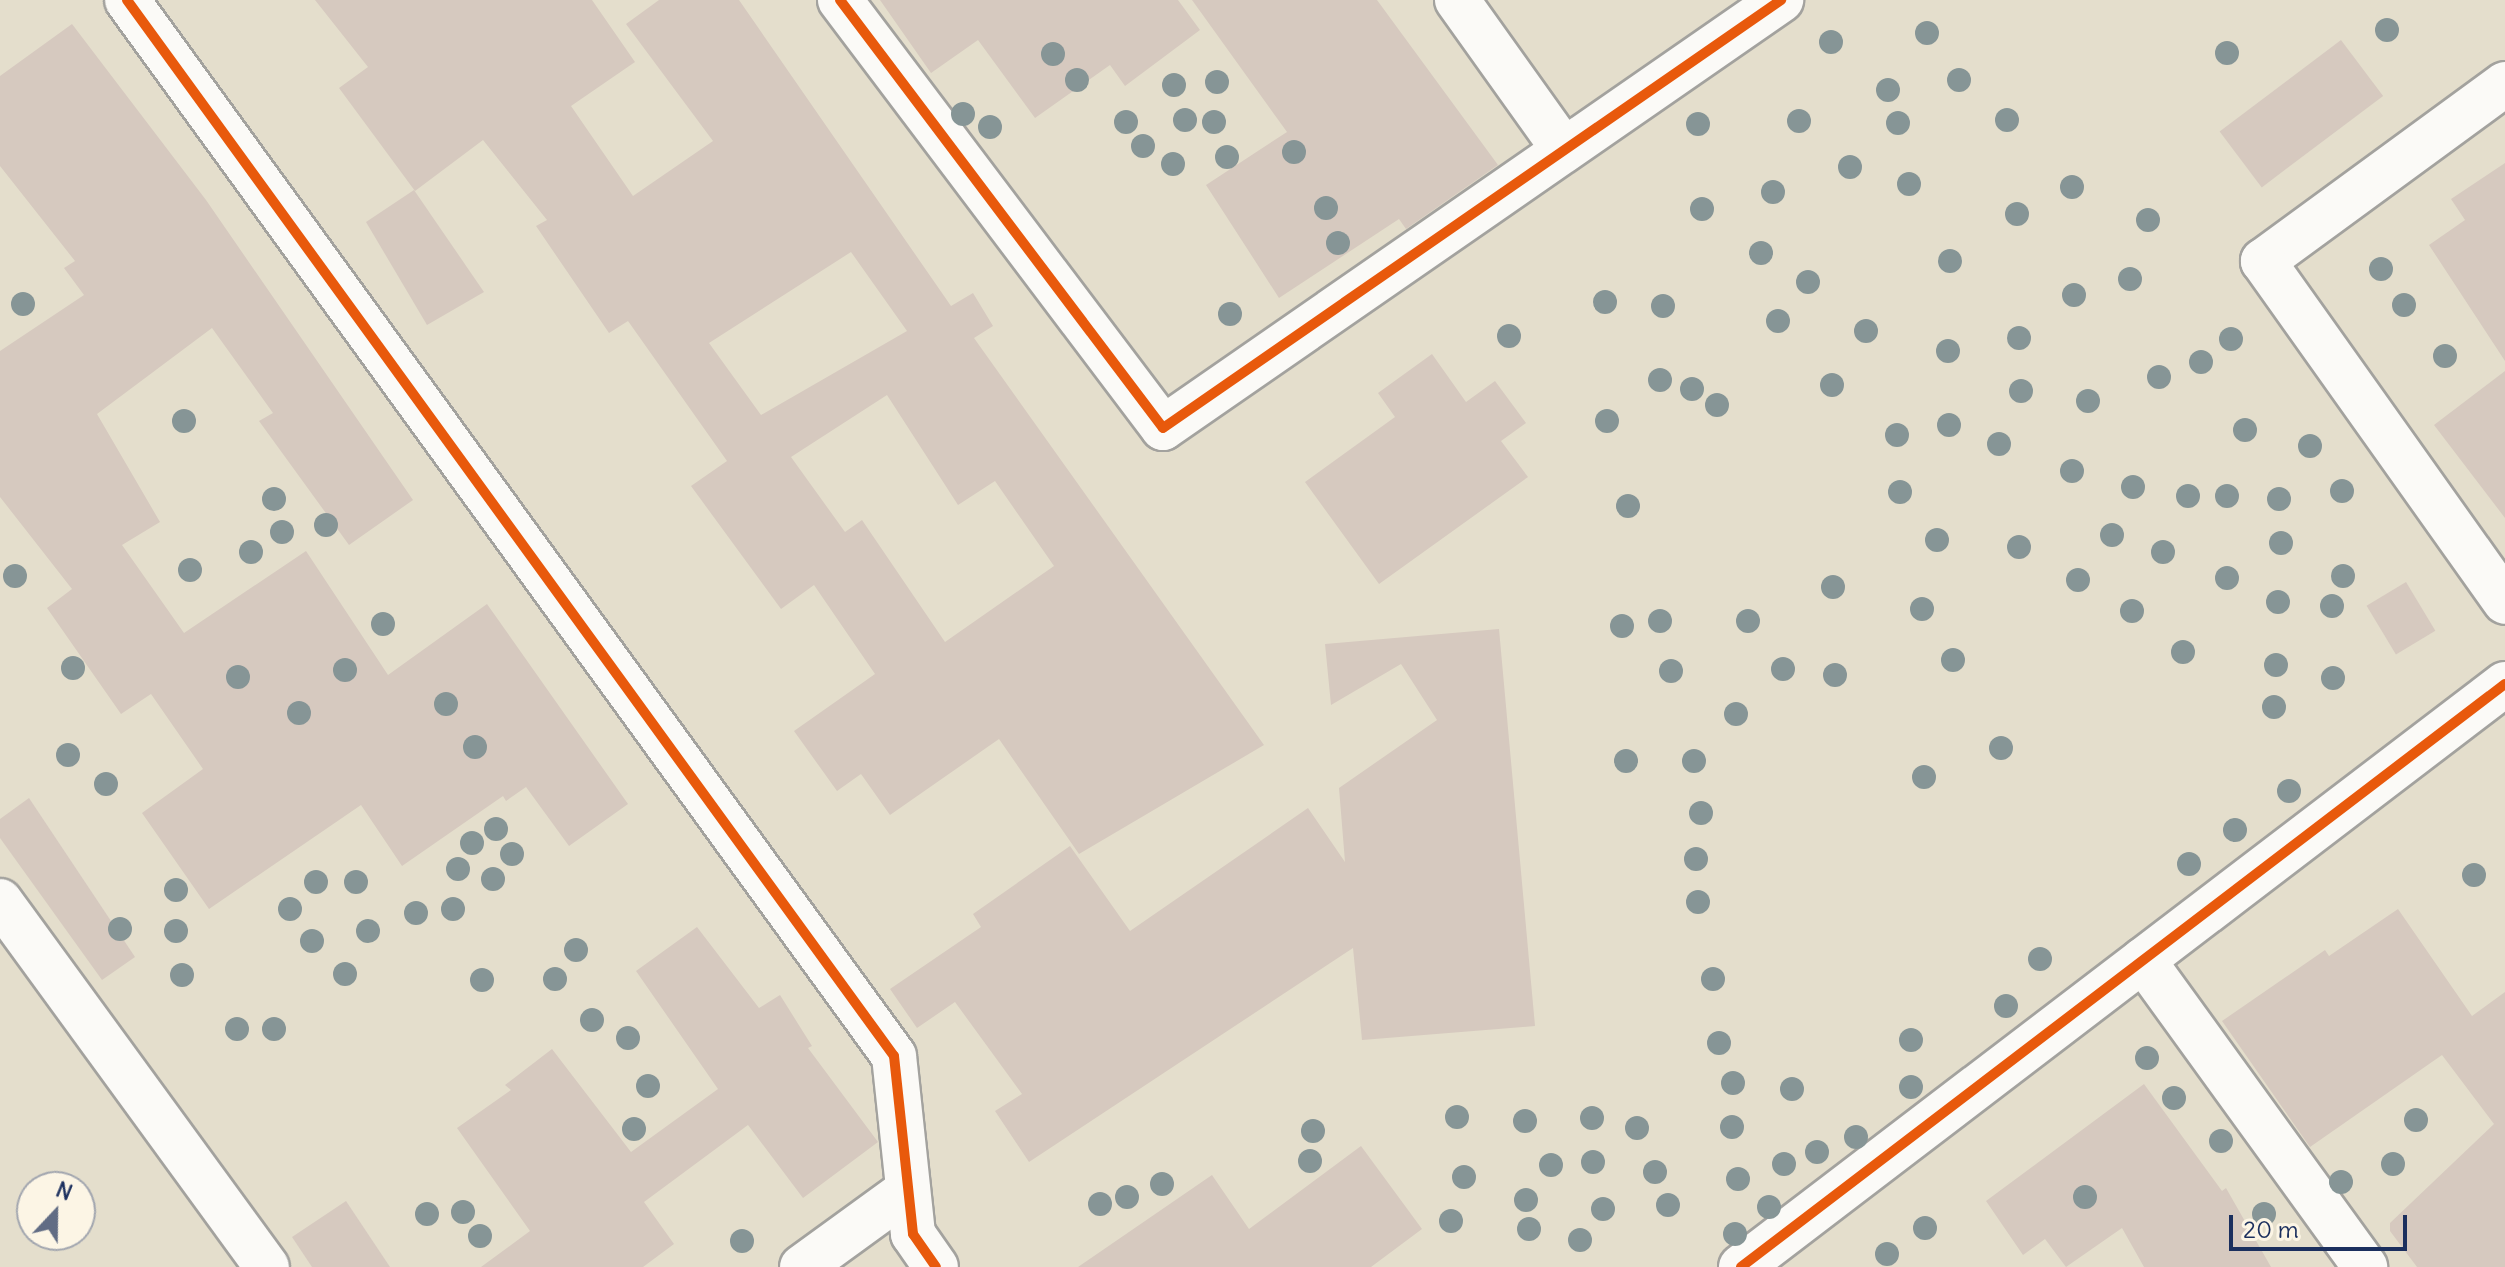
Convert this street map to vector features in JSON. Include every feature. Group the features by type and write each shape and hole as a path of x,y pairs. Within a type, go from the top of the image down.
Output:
{"street":[{"path":"127,0 894,1056 913,1234 936,1267"},
{"path":"840,0 1163,428 1781,0"},
{"path":"1457,0 1564,150"},
{"path":"2505,84 2263,261 2505,602"},
{"path":"1741,1267 2505,684"},
{"path":"0,901 267,1267"},
{"path":"2143,960 2365,1267"},
{"path":"802,1267 908,1190"}],"building":[{"path":"315,0 592,0 635,62 571,106 633,196 713,141 626,24 659,0 739,0 951,306 973,293 993,326 974,338 1264,745 1079,854 999,739 890,815 861,774 837,791 794,731 875,674 814,585 781,609 691,486 727,461 628,321 609,333 536,226 547,220 483,140 415,191 339,88 368,67","holes":["851,252 907,331 761,415 709,343","887,395 958,505 995,481 1054,566 945,642 862,520 845,532 791,457"]},
{"path":"880,0 1178,0 1200,30 1125,86 1110,65 1035,118 978,40 931,73"},
{"path":"1192,0 1377,0 1498,165 1406,229 1399,219 1279,298 1206,185 1287,132"},
{"path":"72,24 206,200 413,500 349,545 259,421 273,413 212,328 97,414 160,522 122,545 184,633 306,551 388,675 487,604 628,804 569,846 526,787 506,801 503,796 402,866 361,805 209,909 142,813 203,769 151,694 121,714 47,608 72,589 0,497 0,351 84,295 64,268 75,261 0,166 0,76"},
{"path":"2341,40 2383,96 2262,187 2220,131"},
{"path":"2505,163 2505,361 2429,245 2465,220 2451,199"},
{"path":"414,190 484,292 427,325 366,222"},
{"path":"1432,354 1466,402 1495,381 1526,423 1501,441 1528,477 1379,584 1305,482 1395,417 1378,393"},
{"path":"2505,371 2505,518 2434,425"},
{"path":"2406,582 2435,631 2396,655 2367,606"},
{"path":"1499,629 1535,1026 1362,1040 1353,948 1029,1162 995,1111 1022,1094 955,1002 917,1028 890,989 981,927 973,914 1070,846 1130,931 1308,808 1345,862 1339,788 1437,720 1401,664 1331,705 1325,644"},
{"path":"29,798 135,957 102,980 0,838 0,819"},
{"path":"2398,909 2472,1016 2505,992 2505,1267 2417,1267 2390,1231 2390,1223 2494,1124 2442,1055 2310,1147 2222,1021 2325,950 2329,956"},
{"path":"697,927 759,1008 780,995 812,1046 808,1048 878,1142 803,1198 748,1125 644,1202 674,1244 643,1267 481,1267 530,1231 457,1128 511,1090 505,1085 552,1049 631,1152 718,1089 636,971"},
{"path":"2144,1084 2222,1191 2226,1188 2271,1267 2144,1267 2122,1228 2066,1267 2045,1239 2023,1255 1986,1201"},
{"path":"1361,1146 1422,1229 1371,1267 1078,1267 1212,1175 1249,1229"},
{"path":"346,1201 390,1267 312,1267 292,1237"}],"cycle path":[{"path":"127,0 894,1056 913,1234 936,1267"},
{"path":"840,0 1163,428 1781,0"},
{"path":"1741,1267 2505,684"}]}
